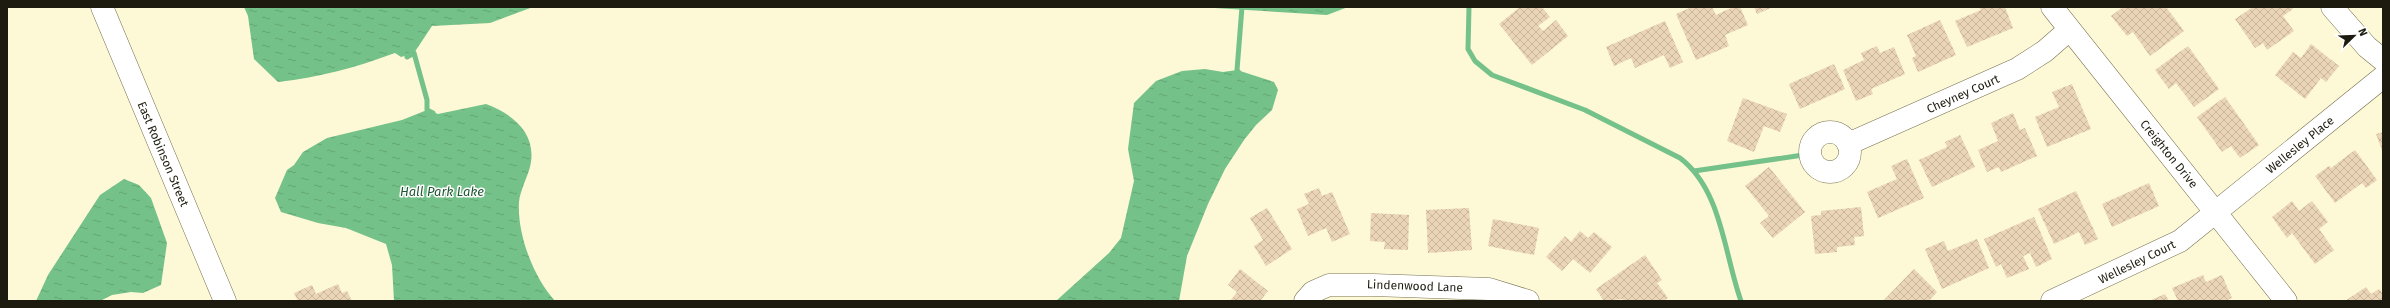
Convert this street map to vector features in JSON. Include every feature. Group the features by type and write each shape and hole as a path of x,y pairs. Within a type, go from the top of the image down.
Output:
{"street":[{"name":"East Robinson Street","path":"102,7 225,301"},
{"name":"Creighton Drive","path":"2052,7 2217,212 2286,301"},
{"path":"2332,7 2367,47 2383,60"},
{"name":"Cheyney Court","path":"1848,144 2017,69 2045,51 2069,30"},
{"name":"Wellesley Place","path":"2217,212 2383,77"},
{"name":"Wellesley Court","path":"2052,301 2164,250 2180,241 2217,212"},
{"name":"Lindenwood Lane","path":"1305,301 1312,292 1329,285 1373,284 1489,289 1528,301"}],"water":[{"path":"244,7 533,7 490,23 432,26 414,53 401,57 395,53 337,71 278,82 254,59 248,16"},
{"path":"1198,7 1348,7 1327,15"},
{"path":"1205,69 1223,72 1237,70 1274,82 1278,90 1272,110 1256,125 1244,140 1225,169 1208,204 1187,256 1179,301 1056,301 1109,253 1121,238 1134,181 1128,149 1134,103 1156,81 1182,71"},
{"name":"Hall Park Lake","path":"486,104 505,113 521,127 527,135 532,155 530,167 519,202 521,228 528,255 534,268 547,291 555,301 394,301 392,265 386,244 346,228 318,223 281,212 275,198 287,170 294,165 303,152 327,138 402,120 427,110 438,114"},
{"path":"124,179 139,185 151,198 167,243 161,285 143,293 131,292 112,295 100,301 36,301 48,275 100,195"}],"building":[{"path":"1520,7 1542,7 1550,17 1538,26 1543,31 1556,20 1568,36 1532,65 1499,24"},
{"path":"1692,7 1712,7 1716,15 1733,7 1740,7 1748,25 1725,35 1729,46 1696,60 1676,14"},
{"path":"1754,7 1773,7 1757,14"},
{"path":"1979,7 2005,7 2013,28 1967,47 1955,21 1981,10"},
{"path":"2123,7 2166,7 2184,31 2150,56 2133,32 2127,36 2111,16"},
{"path":"2253,7 2292,7 2293,9 2283,16 2294,31 2267,50 2263,43 2255,48 2235,19"},
{"path":"1940,20 1956,55 1918,72 1912,58 1916,56 1907,35"},
{"path":"1665,21 1683,62 1670,68 1664,55 1635,68 1631,58 1614,66 1606,47"},
{"path":"2311,44 2339,66 2326,82 2321,78 2305,99 2275,75 2293,52 2301,58"},
{"path":"1877,46 1880,53 1894,47 1905,74 1871,89 1873,94 1856,101 1843,70 1864,60 1861,53"},
{"path":"2188,46 2219,89 2194,107 2176,83 2169,89 2155,70"},
{"path":"1834,64 1845,89 1800,109 1789,84"},
{"path":"2072,84 2091,129 2047,147 2035,117 2059,107 2052,92"},
{"path":"2225,97 2259,145 2240,158 2231,146 2222,152 2197,117"},
{"path":"1743,98 1787,114 1780,132 1764,126 1754,152 1727,141"},
{"path":"2013,113 2020,130 2025,128 2037,156 2001,172 1999,167 1987,172 1978,150 1998,141 1991,123"},
{"path":"2383,132 2383,153 2376,134"},
{"path":"1960,135 1975,167 1932,187 1919,160 1947,147 1945,142"},
{"path":"2355,150 2377,180 2366,188 2362,183 2335,203 2315,176 2329,166 2331,168"},
{"path":"1907,159 1924,198 1878,218 1867,192 1897,179 1891,166"},
{"path":"1769,167 1805,212 1773,238 1760,223 1769,216 1745,186"},
{"path":"2149,183 2159,206 2112,227 2102,204"},
{"path":"1319,188 1322,196 1332,192 1350,234 1332,242 1326,228 1308,236 1297,209 1309,204 1304,194"},
{"path":"2076,191 2098,239 2085,245 2079,232 2054,244 2038,209"},
{"path":"2292,201 2299,211 2312,201 2328,222 2319,229 2334,250 2315,264 2292,233 2287,238 2272,217"},
{"path":"1861,207 1864,236 1854,237 1855,245 1837,247 1837,252 1815,254 1811,216 1821,215 1821,211"},
{"path":"1267,208 1292,249 1266,266 1254,246 1263,240 1250,218"},
{"path":"1469,208 1472,250 1428,253 1426,210"},
{"path":"1371,213 1409,215 1408,250 1384,249 1385,242 1370,241"},
{"path":"2034,217 2052,259 2036,267 2030,253 2023,256 2029,269 2007,278 2001,264 1996,267 1984,239"},
{"path":"1493,219 1539,228 1534,255 1488,246"},
{"path":"1580,231 1588,238 1594,232 1612,247 1590,273 1573,259 1562,271 1546,257 1565,236 1571,242"},
{"path":"1977,239 1989,268 1942,289 1925,249 1944,241 1948,251"},
{"path":"1645,255 1662,280 1657,283 1668,298 1664,301 1624,301 1622,299 1604,301 1596,289"},
{"path":"1240,269 1268,291 1260,301 1230,301 1237,292 1228,285"},
{"path":"1914,269 1937,292 1929,301 1883,301"},
{"path":"2203,275 2206,282 2222,275 2232,298 2225,301 2178,301 2172,288"},
{"path":"338,284 342,293 347,291 352,301 298,301 294,293 312,285 316,294"},
{"path":"2366,287 2371,294 2379,289 2383,294 2383,301 2345,301"},
{"path":"2165,294 2169,301 2149,301"}],"waterway":[{"path":"1240,74 1237,70 1242,7"},
{"path":"1469,7 1468,49 1475,61 1492,75 1585,110 1680,158 1694,171 1705,187 1720,224 1741,301"},
{"path":"407,57 414,53 427,100 427,110 433,113"},
{"path":"1694,171 1810,154"}]}
